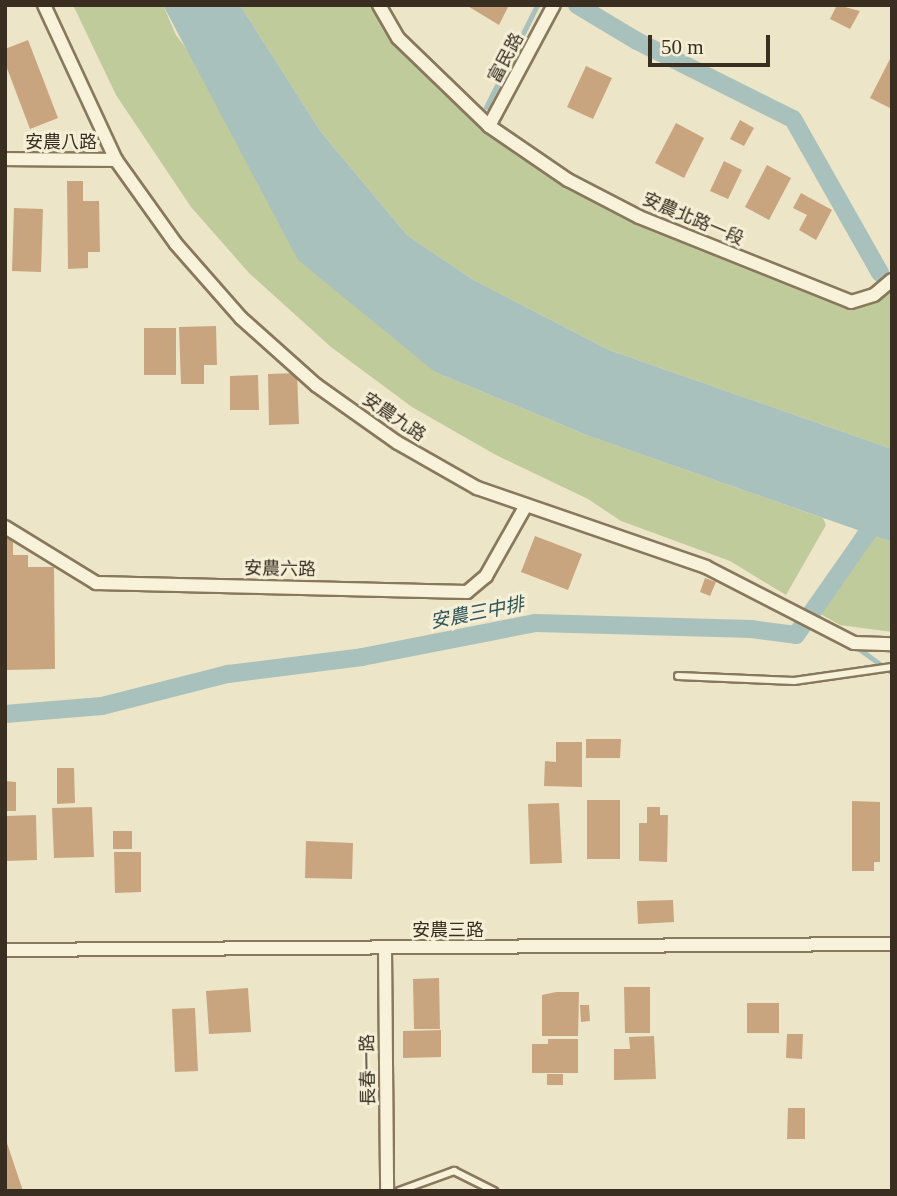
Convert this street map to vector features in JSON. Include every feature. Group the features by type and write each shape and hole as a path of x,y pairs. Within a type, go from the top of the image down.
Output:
{"street":[{"name":"安農九路","path":"44,5 116,160 176,244 241,318 316,385 398,443 477,488 525,507 706,567 773,604 854,643 892,644"},
{"path":"379,5 398,38 489,126"},
{"name":"富民路","path":"489,126 554,5"},
{"name":"安農北路一段","path":"489,126 568,180 639,217 851,302 874,295 892,280"},
{"name":"安農八路","path":"5,159 116,160"},
{"name":"安農六路","path":"5,527 96,583 467,592 486,576 525,507"},
{"name":"安農三路","path":"5,950 892,944"},
{"name":"長春一路","path":"384,948 387,1191"}],"lane":[{"path":"678,676 794,681 892,667"},
{"path":"399,1191 454,1171 494,1191"}],"green space":[{"path":"73,5 163,5 176,35 435,372 589,436 823,518 826,525 786,595 730,561 621,521 588,499 496,455 412,407 331,347 249,273 191,207 116,95"},
{"path":"240,5 379,5 398,38 489,126 568,180 850,302 892,287 892,449 609,350 472,279 407,235 321,132"},
{"path":"858,530 892,542 892,632 840,625 808,607"}],"water":[{"path":"163,5 240,5 321,132 407,235 472,279 609,350 892,449 892,542 589,436 435,372 298,260"}],"building":[{"path":"466,5 509,5 499,25"},
{"path":"837,5 860,11 850,29 830,19"},
{"path":"28,40 58,118 30,129 5,63 5,49"},
{"path":"892,55 892,109 870,98"},
{"path":"586,66 612,78 593,119 567,107"},
{"path":"740,120 754,128 744,146 730,139"},
{"path":"676,123 704,138 684,178 655,163"},
{"path":"724,161 742,170 728,199 710,191"},
{"path":"767,165 791,178 769,220 745,207"},
{"path":"67,181 83,181 83,201 99,201 100,252 88,252 88,268 68,269"},
{"path":"801,193 832,210 816,240 799,230 807,215 793,208"},
{"path":"14,208 43,209 41,272 12,271"},
{"path":"216,326 217,365 204,365 204,384 181,384 179,327"},
{"path":"144,328 176,328 176,375 144,375"},
{"path":"297,373 299,424 269,425 268,374"},
{"path":"258,375 259,410 230,410 230,376"},
{"path":"535,536 582,554 568,590 521,572"},
{"path":"5,539 13,539 13,555 28,555 28,567 54,567 55,669 5,670"},
{"path":"705,578 716,582 710,596 700,592"},
{"path":"586,739 621,739 620,758 586,758"},
{"path":"556,742 582,742 582,787 544,786 545,761 556,762"},
{"path":"57,768 74,768 75,803 57,804"},
{"path":"5,781 16,782 16,811 5,811"},
{"path":"587,800 620,800 620,859 587,859"},
{"path":"852,801 880,802 880,862 874,862 874,871 852,871"},
{"path":"559,803 562,863 530,864 528,804"},
{"path":"92,807 94,857 54,858 52,808"},
{"path":"647,807 660,807 660,815 668,815 667,862 639,861 639,823 647,823"},
{"path":"36,815 37,860 5,861 5,816"},
{"path":"113,831 132,831 132,849 113,849"},
{"path":"306,841 353,843 352,879 305,878"},
{"path":"114,852 141,852 141,892 115,893"},
{"path":"673,900 674,922 638,924 637,901"},
{"path":"439,978 440,1029 414,1029 413,979"},
{"path":"624,987 650,987 650,1033 625,1033"},
{"path":"248,988 251,1032 209,1034 206,991"},
{"path":"579,992 578,1036 542,1036 542,995"},
{"path":"747,1003 779,1003 779,1033 747,1033"},
{"path":"580,1005 589,1005 590,1021 581,1022"},
{"path":"195,1008 198,1071 175,1072 172,1009"},
{"path":"441,1030 441,1057 403,1058 403,1031"},
{"path":"787,1034 803,1034 802,1059 786,1058"},
{"path":"654,1036 656,1079 614,1080 614,1049 630,1049 629,1037"},
{"path":"548,1039 578,1039 578,1073 532,1073 532,1044 548,1044"},
{"path":"547,1074 563,1074 563,1085 547,1085"},
{"path":"788,1108 805,1108 805,1139 787,1139"},
{"path":"6,1140 23,1191 5,1191"}],"waterway":[{"path":"486,107 537,5"},
{"path":"577,5 637,41 793,119 880,273"},
{"name":"安農三中排","path":"5,714 102,706 228,674 362,657 536,623 751,629 796,635 892,498"},
{"path":"855,646 892,673"}]}
